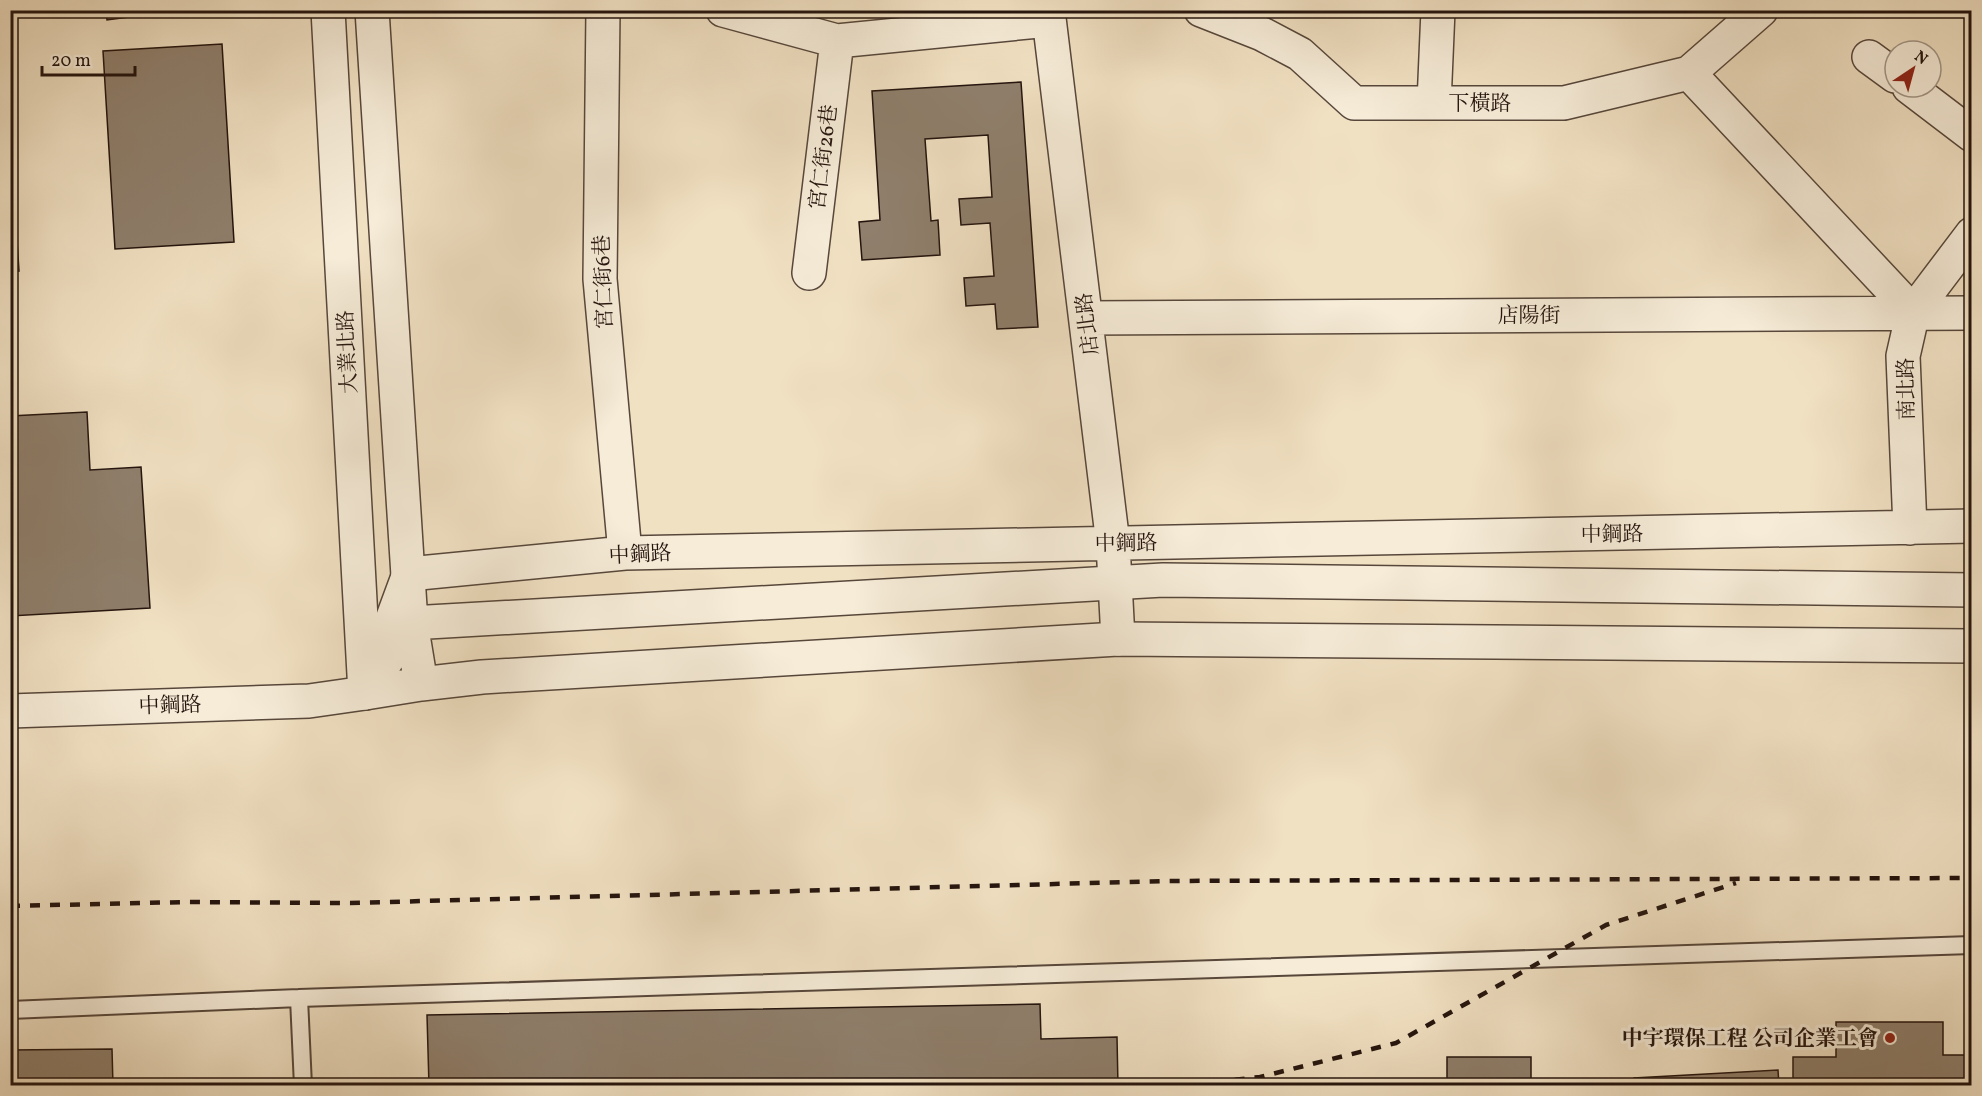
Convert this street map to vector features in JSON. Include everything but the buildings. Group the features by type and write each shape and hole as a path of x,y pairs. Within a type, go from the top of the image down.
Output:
{"street":[{"name":"大業北路","path":"328,10 365,693"},
{"path":"372,10 411,623 421,684"},
{"name":"宮仁街6巷","path":"603,10 600,279 625,553"},
{"path":"723,10 837,41 1049,15"},
{"name":"下橫路","path":"1201,10 1264,22 1354,103 1563,103 1689,72 1761,10"},
{"path":"1434,103 1438,10"},
{"name":"店北路","path":"1049,15 1113,543 1118,639"},
{"name":"宮仁街26巷","path":"809,273 837,41"},
{"path":"1869,57 1883,67"},
{"path":"1689,72 1913,312"},
{"path":"1924,99 1971,135"},
{"name":"南北路","path":"1910,528 1903,356 1913,312 1971,234"},
{"name":"店陽街","path":"1086,318 1971,313"},
{"name":"中鋼路","path":"409,574 625,553 1971,526"},
{"path":"365,693 409,574"},
{"name":"中鋼路","path":"411,623 1163,580 1971,590"},
{"path":"365,693 411,623"},
{"name":"中鋼路","path":"10,711 309,701 482,677 1118,639 1971,646"}],"lane":[{"path":"10,1010 299,998 1971,945"},
{"path":"299,998 303,1086"}],"railway":[{"path":"10,906 187,902 350,903 1166,881 1970,878"},
{"path":"1175,1086 1260,1077 1396,1043 1606,925 1736,883"}],"place":[{"name":"中宇環保工程 公司企業工會","path":"1890,1038"}]}
